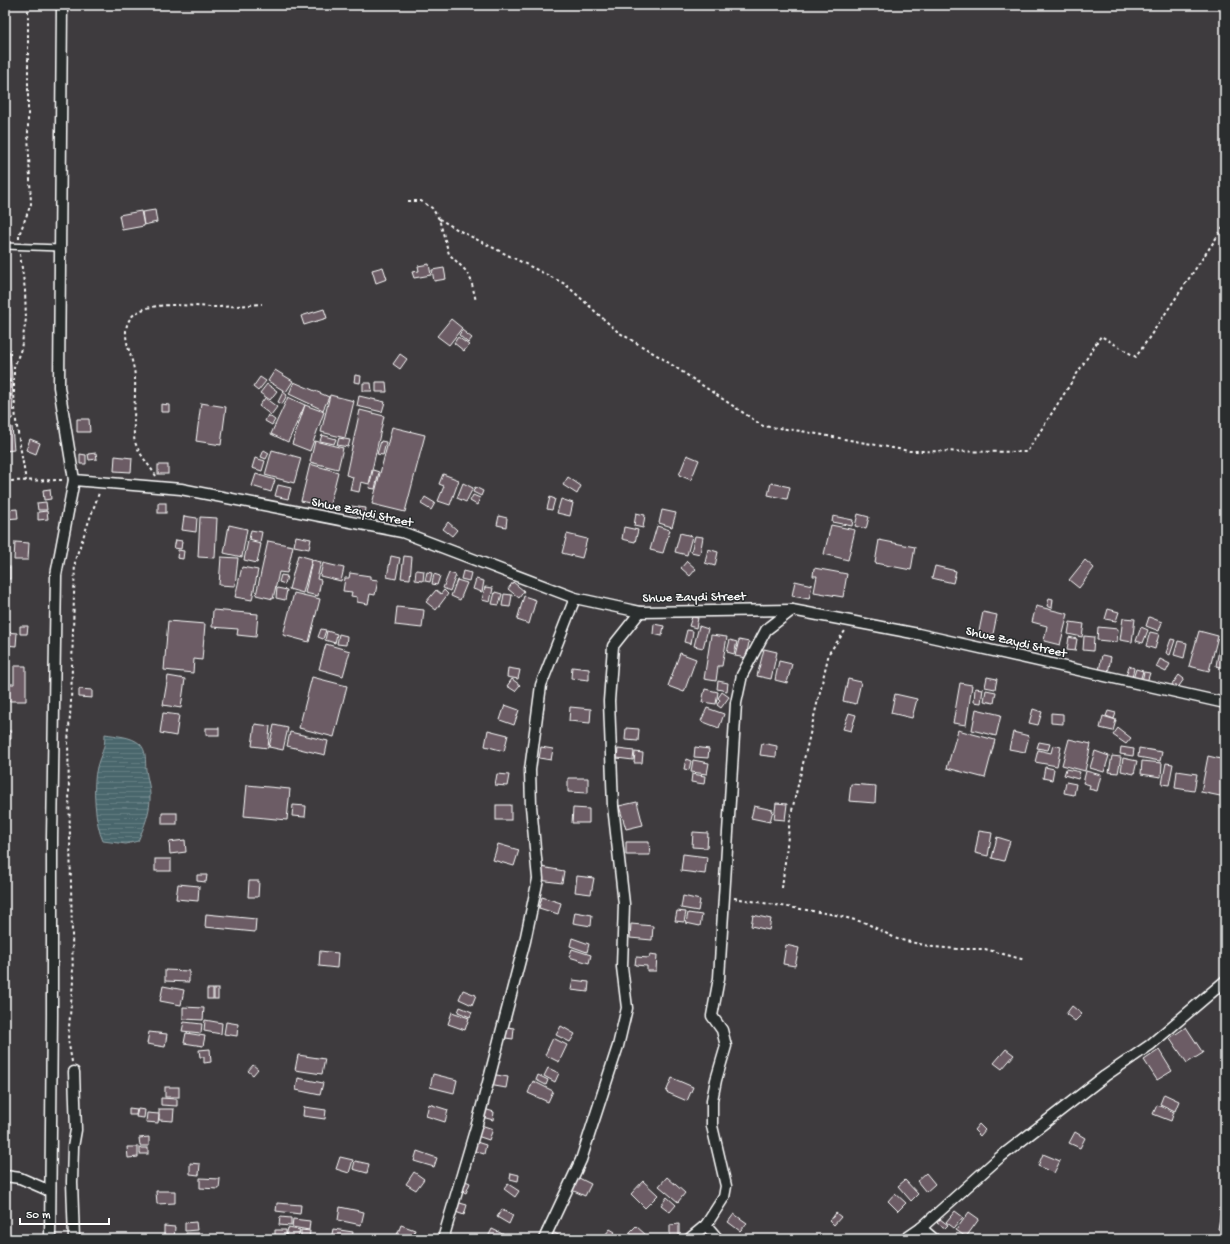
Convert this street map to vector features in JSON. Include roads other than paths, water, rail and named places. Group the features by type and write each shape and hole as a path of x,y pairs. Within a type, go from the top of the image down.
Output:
{"street":[{"path":"50,1239 52,838 56,575 74,480 59,387 62,5"},
{"name":"Shwe Zaydi Street","path":"74,480 181,489 402,532 575,598 640,612 792,610 918,634 1225,704"},
{"path":"443,1239 479,1118 525,941 538,879 530,806 530,770 541,685 575,598"},
{"path":"689,1239 706,1225 724,1197 726,1186 712,1126 712,1100 726,1046 722,1030 712,1016 719,978 736,703 742,675 766,630 792,610"},
{"path":"544,1239 581,1160 618,1046 627,1008 622,967 624,904 613,806 609,701 613,646 640,612"},
{"path":"905,1239 921,1228 999,1158 1105,1076 1150,1045 1225,981"},
{"path":"74,1072 76,1130 73,1147 72,1182 74,1239"},
{"path":"5,1176 20,1178 50,1191"},
{"path":"706,1225 718,1239"},
{"path":"921,1228 934,1239"}],"lane":[{"path":"5,246 60,248"}],"water":[{"path":"105,734 132,739 140,744 145,753 146,770 150,791 148,813 138,841 126,844 103,841 96,815 95,775 104,744"}]}
